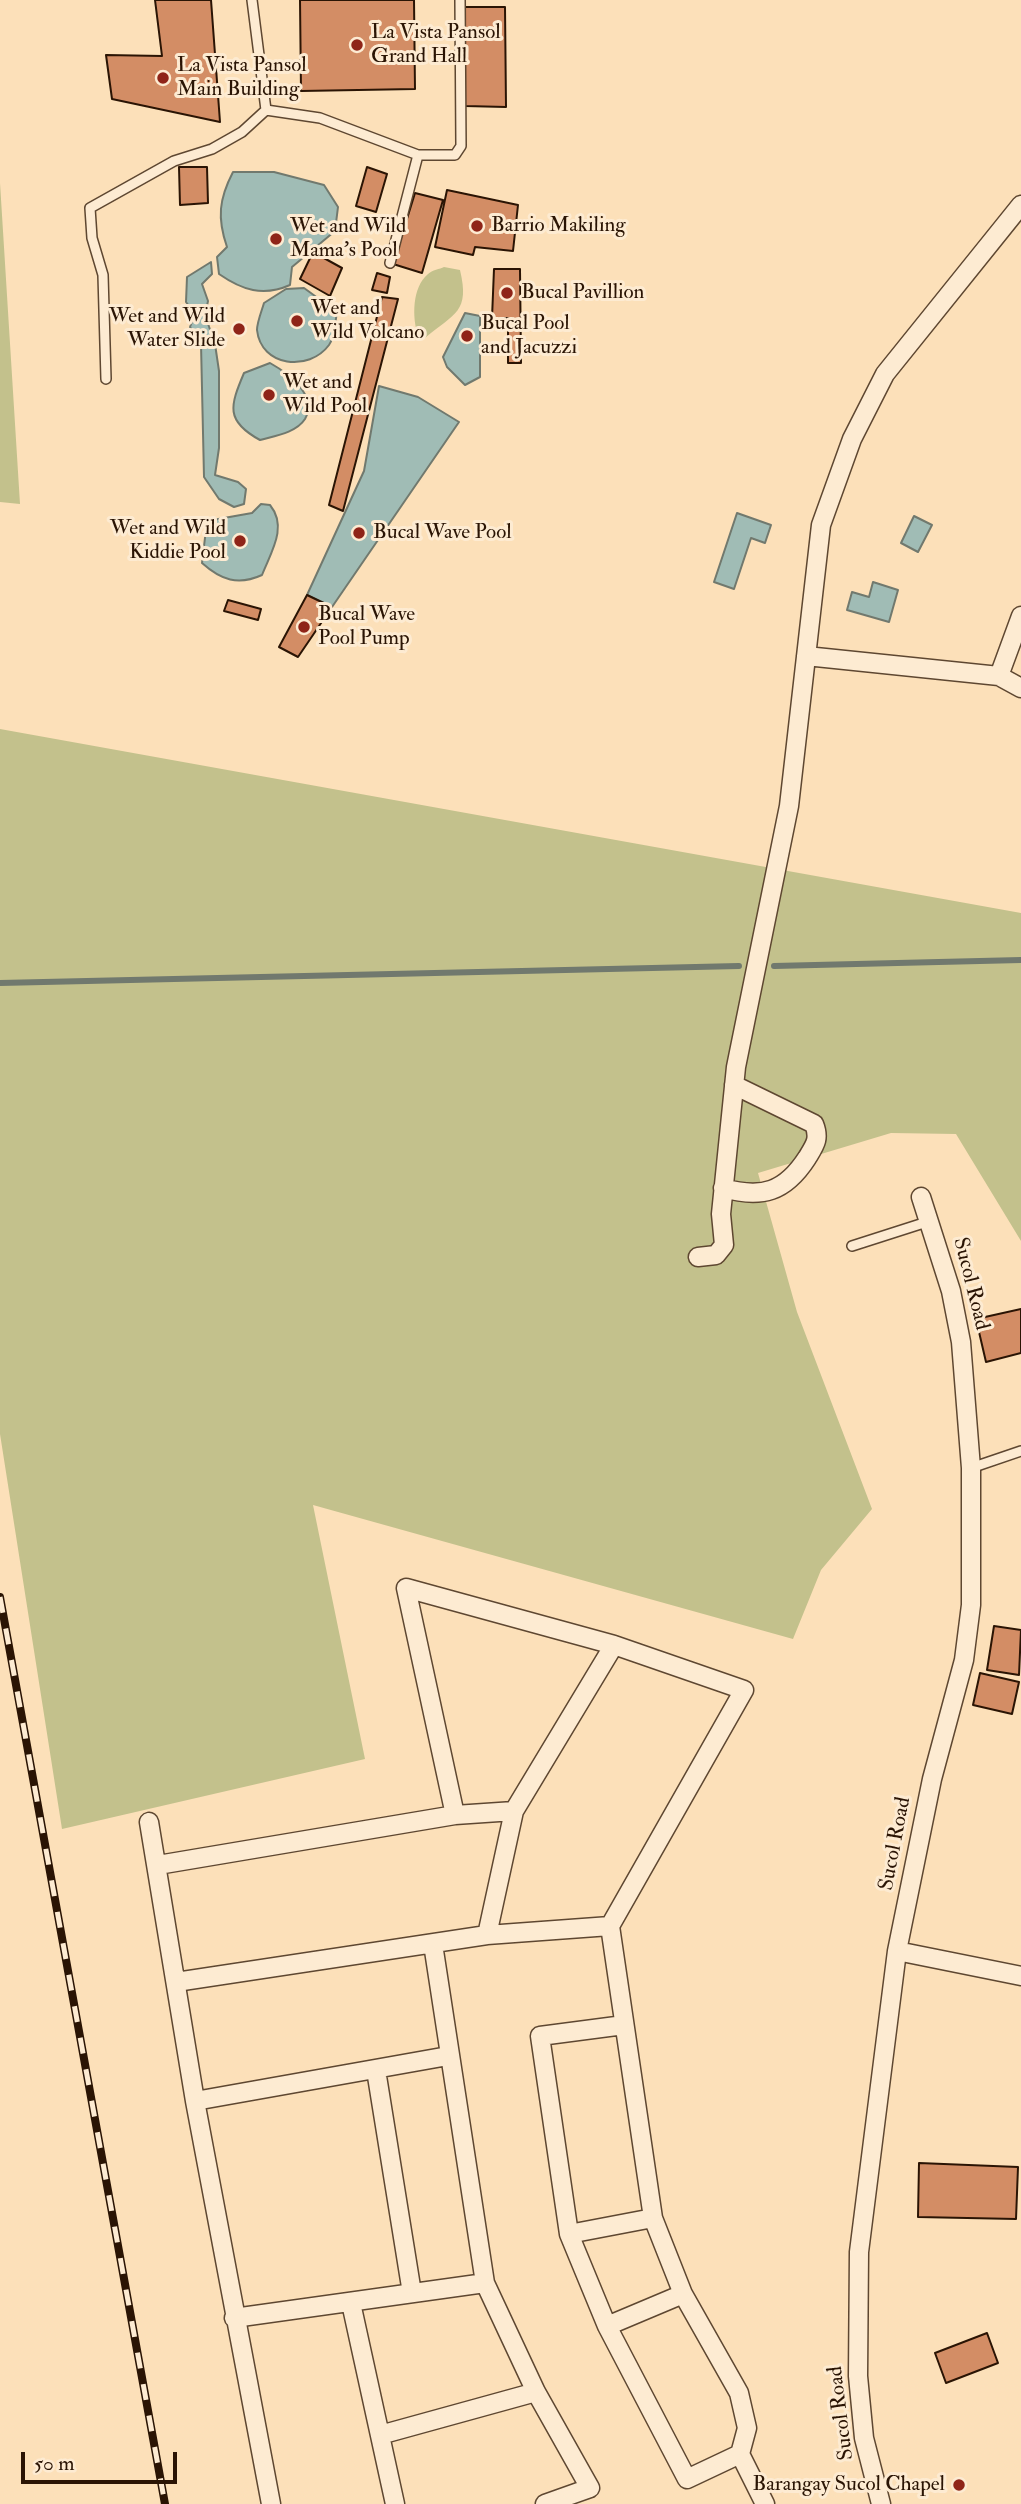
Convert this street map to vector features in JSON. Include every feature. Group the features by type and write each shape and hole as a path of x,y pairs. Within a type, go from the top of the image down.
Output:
{"street":[{"path":"698,1257 716,1255 724,1245 721,1223 723,1188 734,1085 789,806 821,525 852,439 885,374 1021,205"},
{"path":"999,676 1021,616"},
{"path":"806,656 999,676 1021,688"},
{"path":"723,1188 751,1194 785,1185 796,1175 817,1142 818,1134 814,1124 734,1085"},
{"name":"Sucol Road","path":"881,2504 864,2438 858,2376 859,2252 897,1951 932,1779 964,1660 971,1605 971,1468 961,1342 951,1292 921,1197"},
{"path":"455,1815 406,1588 614,1645 744,1690 611,1926 653,2218 682,2294 739,2393 747,2428 740,2454 765,2504"},
{"path":"487,1936 514,1811 614,1645"},
{"path":"158,1865 455,1815 514,1811"},
{"path":"149,1822 195,2101 271,2504"},
{"path":"176,1982 487,1936 611,1926"},
{"path":"433,1944 448,2056 485,2283 536,2392 590,2488 545,2504"},
{"path":"897,1951 1021,1976"},
{"path":"624,2025 540,2036 569,2234 607,2326 687,2479 740,2454"},
{"path":"195,2101 448,2056"},
{"path":"376,2070 412,2292"},
{"path":"569,2234 653,2218"},
{"path":"234,2318 351,2304 412,2292 485,2283"},
{"path":"607,2326 682,2294"},
{"path":"351,2304 395,2504"},
{"path":"380,2435 536,2392"}],"lane":[{"path":"252,0 266,110"},
{"path":"266,110 320,118 418,155 455,155 461,146 460,0"},
{"path":"106,379 103,275 92,238 90,208 174,161 212,149 242,132 266,110"},
{"path":"390,263 418,155"},
{"path":"852,1245 930,1221"},
{"path":"971,1468 1021,1451"}],"shaded area":[{"path":"0,183 20,504 0,502"},
{"path":"444,267 460,270 463,284 461,303 452,317 425,338 418,335 416,328 416,295 428,274"},
{"path":"0,729 1021,913 1021,1241 956,1134 891,1133 758,1173 797,1312 872,1509 821,1570 793,1639 313,1505 365,1759 62,1829 0,1434"}],"water":[{"name":"Wet and Wild Mama's Pool","path":"233,172 274,172 324,185 338,207 335,231 292,267 290,285 271,291 253,290 219,274 217,257 227,247 221,218 222,200"},
{"path":"211,262 212,274 202,284 208,301 205,315 215,344 219,371 219,448 215,475 238,482 246,489 244,504 234,507 219,499 204,477 201,344 190,327 195,314 186,302 187,277"},
{"name":"Wet and Wild Volcano","path":"304,288 337,312 334,334 329,345 320,354 298,362 287,362 267,352 260,342 258,323 264,303 286,289"},
{"name":"Bucal Pool and Jacuzzi","path":"465,313 480,316 480,377 465,385 447,367 443,357"},
{"name":"Wet and Wild Pool","path":"270,363 299,385 308,401 308,410 305,419 296,428 260,440 241,426 236,419 234,404 244,373"},
{"name":"Bucal Wave Pool","path":"379,386 418,397 459,422 332,607 307,595 364,471"},
{"name":"Wet and Wild Kiddie Pool","path":"261,504 270,505 278,522 276,540 262,575 245,580 230,580 216,574 202,563 207,521 252,513"},
{"path":"737,513 771,525 765,543 751,538 734,589 714,582"},
{"path":"914,516 932,525 918,552 901,543"},
{"path":"873,582 898,590 889,622 847,610 852,592 869,597"}],"building":[{"name":"La Vista Pansol Main Building","path":"155,0 211,0 220,122 112,99 106,55 162,56"},
{"name":"La Vista Pansol Grand Hall","path":"300,0 414,0 415,89 301,91"},
{"path":"463,7 505,7 506,107 465,106"},
{"path":"179,167 207,167 208,203 180,205"},
{"path":"367,167 387,174 376,212 356,206"},
{"name":"Barrio Makiling","path":"447,190 518,205 513,251 475,247 473,255 435,247"},
{"path":"415,193 443,200 422,273 393,264"},
{"path":"313,252 342,268 330,296 300,279"},
{"name":"Bucal Pavillion","path":"494,269 520,269 521,363 508,363 508,318 492,318"},
{"path":"377,273 390,277 387,293 372,290"},
{"path":"382,297 398,299 343,511 329,505"},
{"name":"Bucal Wave Pool Pump","path":"307,595 332,607 298,657 279,647"},
{"path":"228,600 261,609 258,620 224,611"},
{"path":"1021,1309 1021,1353 986,1362 976,1319"},
{"path":"994,1626 1021,1630 1019,1675 987,1670"},
{"path":"980,1673 1019,1682 1012,1714 973,1705"},
{"path":"919,2163 1018,2167 1016,2219 918,2217"},
{"path":"987,2333 998,2363 946,2383 935,2353"}],"waterway":[{"path":"774,966 1021,960"},
{"path":"0,983 739,966"}],"railway":[{"path":"0,1597 165,2504"}],"place":[{"name":"La Vista Pansol Grand Hall","path":"357,45"},
{"name":"La Vista Pansol Main Building","path":"163,78"},
{"name":"Barrio Makiling","path":"477,226"},
{"name":"Wet and Wild Mama's Pool","path":"276,239"},
{"name":"Bucal Pavillion","path":"507,293"},
{"name":"Wet and Wild Volcano","path":"297,321"},
{"name":"Wet and Wild Water Slide","path":"239,329"},
{"name":"Bucal Pool and Jacuzzi","path":"467,336"},
{"name":"Wet and Wild Pool","path":"269,395"},
{"name":"Bucal Wave Pool","path":"359,533"},
{"name":"Wet and Wild Kiddie Pool","path":"240,541"},
{"name":"Bucal Wave Pool Pump","path":"304,627"},
{"name":"Barangay Sucol Chapel","path":"959,2485"}]}
